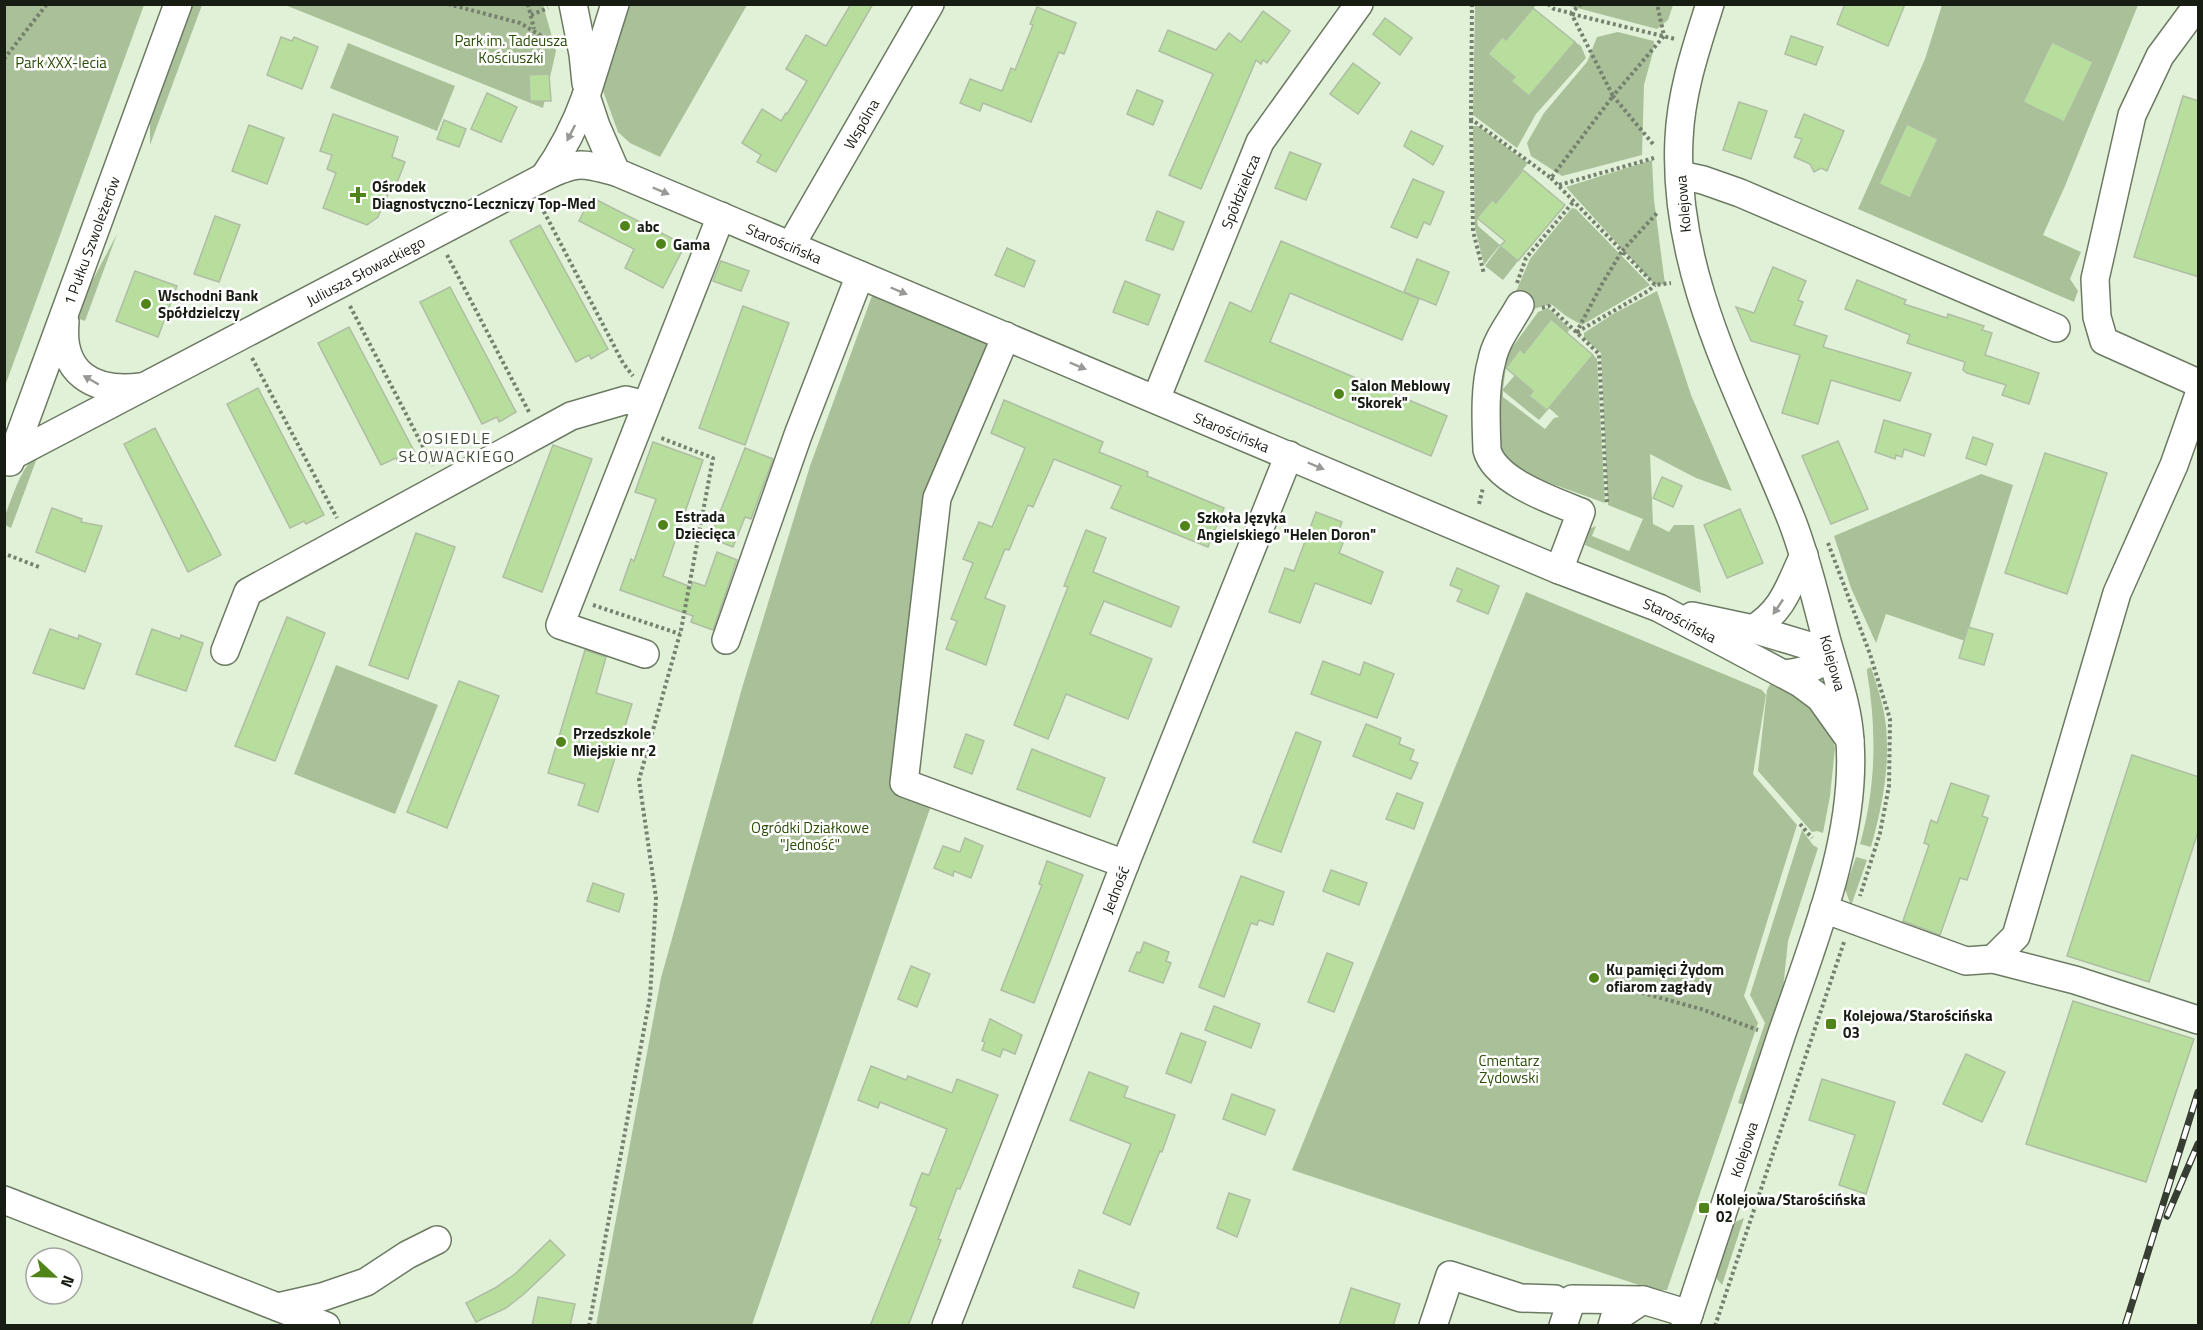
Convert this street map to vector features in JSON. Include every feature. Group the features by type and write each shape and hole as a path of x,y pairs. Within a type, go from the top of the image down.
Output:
{"street":[{"name":"1 Pułku Szwoleżerów","path":"7,464 68,306 178,4"},
{"path":"540,188 575,128 615,4"},
{"name":"Wspólna","path":"791,246 930,4"},
{"name":"Spółdzielcza","path":"1156,399 1260,142 1359,4"},
{"name":"Kolejowa","path":"1687,1320 1832,885 1849,794 1850,740 1841,685 1804,555 1712,329 1697,287 1684,228 1678,140 1684,94 1710,4"},
{"path":"560,6 586,69 586,96 616,172"},
{"path":"2199,9 2194,10 2160,56 2132,115 2095,279 2097,317 2104,341 2199,383"},
{"name":"Juliusza Słowackiego","path":"7,464 148,386 540,188 567,166 586,164"},
{"name":"Starościńska","path":"586,164 616,172 1559,570 1659,608 1800,682 1820,698 1850,740"},
{"path":"1680,175 1703,180 1740,193 2055,328"},
{"path":"645,654 560,625 721,216"},
{"path":"726,640 798,435 860,275"},
{"path":"1524,300 1498,342 1492,359 1488,382 1486,426 1489,458 1511,479 1595,512 1559,570"},
{"name":"Juliusza Słowackiego","path":"68,306 65,348 69,360 80,373 103,386 125,389 148,386"},
{"path":"1006,336 938,498 904,783 1125,864"},
{"path":"1993,958 2016,936 2117,594 2174,465 2199,397"},
{"path":"225,651 248,592 571,416 626,400 646,405"},
{"name":"Jedność","path":"946,1326 1125,864 1289,455"},
{"path":"1753,629 1770,618 1783,600 1804,555"},
{"path":"1659,608 1753,629 1813,647 1831,656 1818,666 1803,672 1784,675"},
{"path":"1824,909 1966,961 1993,958 2075,980 2199,1020"},
{"path":"4,1200 285,1315 326,1326"},
{"path":"285,1315 322,1297 366,1282 406,1256 437,1240"},
{"path":"1433,1326 1450,1275 1521,1298 1643,1300 1687,1320"},
{"path":"1545,1326 1564,1299"},
{"path":"1563,1326 1564,1299"},
{"path":"1612,1326 1614,1319 1643,1300"}],"path":[{"path":"4,59 47,4"},
{"path":"448,4 520,23 561,48"},
{"path":"528,4 534,30"},
{"path":"1472,4 1473,231 1484,274"},
{"path":"1548,4 1554,9 1571,14 1675,39"},
{"path":"1571,14 1581,4"},
{"path":"1657,4 1664,36"},
{"path":"531,15 560,6"},
{"path":"1571,14 1613,96 1656,147"},
{"path":"1551,178 1613,96 1664,36"},
{"path":"1471,119 1559,185 1655,285"},
{"path":"1559,185 1655,158"},
{"path":"540,188 624,363 635,379"},
{"path":"1574,201 1526,258 1524,300 1549,306 1599,354 1595,512"},
{"path":"1576,333 1622,251 1660,210"},
{"path":"447,255 527,408"},
{"path":"1576,333 1655,285 1671,283"},
{"path":"350,306 428,455"},
{"path":"252,358 341,527"},
{"path":"589,1326 650,997 656,898 639,780 680,634 713,458 653,435"},
{"path":"1715,1326 1874,854 1889,786 1890,719 1870,654 1825,535"},
{"path":"8,555 39,567"},
{"path":"590,604 680,634"},
{"path":"1800,824 1812,838"},
{"path":"1613,985 1701,1008 1759,1030"}],"green space":[{"path":"1673,4 1668,20 1657,29 1566,5"},
{"name":"Park XXX-lecia","path":"4,5 144,5 5,386 4,386"},
{"path":"192,5 202,5 150,145 150,119"},
{"name":"Park im. Tadeusza Kościuszki","path":"285,5 543,5 556,51 543,108"},
{"path":"620,5 747,5 660,157 630,143 618,132 602,88"},
{"path":"1475,5 1536,5 1506,40 1502,37 1488,54 1515,77 1512,81 1529,96 1575,42 1581,46 1586,58 1536,114 1517,148 1473,115"},
{"path":"1942,5 2138,5 2043,235 2081,252 2070,279 2078,291 2074,302 1858,209 1925,59"},
{"path":"1618,32 1654,41 1644,85 1642,155 1562,176 1531,156 1527,143 1544,113 1587,62 1597,37"},
{"path":"348,43 455,86 437,131 330,88"},
{"path":"1473,126 1478,126 1528,163 1496,203 1477,218 1478,226 1500,245 1484,265 1475,228"},
{"path":"1652,160 1654,200 1665,284 1655,285 1566,187"},
{"path":"1572,208 1576,209 1650,285 1582,325 1551,304 1533,309 1514,296 1530,259"},
{"path":"117,234 85,321 77,318 88,289"},
{"path":"1500,246 1518,261 1503,280 1485,266"},
{"name":"Ogródki Działkowe \"Jedność\"","path":"877,282 1006,336 937,499 904,783 935,794 752,1325 596,1326 661,978 742,688 810,466"},
{"path":"1657,291 1691,395 1732,491 1696,478 1650,454 1653,524 1669,532 1674,525 1694,525 1701,593 1585,545 1589,529 1596,526 1592,536 1629,551 1643,519 1608,505 1601,353 1584,338 1584,333 1613,314"},
{"path":"1548,308 1570,329 1567,333 1551,320 1524,353 1520,350 1506,367 1503,389 1515,375 1533,391 1529,396 1547,411 1539,420 1503,391 1503,397 1545,429 1554,418 1559,417 1549,408 1593,355 1597,359 1605,503 1505,467 1496,454 1500,364 1538,312"},
{"path":"40,450 11,528 5,525 4,518 22,473"},
{"path":"1981,474 2013,485 1965,641 1886,614 1876,643 1851,588 1834,536"},
{"name":"Cmentarz Żydowski","path":"1526,592 1762,690 1766,695 1753,774 1797,825 1744,996 1758,1023 1667,1290 1654,1290 1292,1170"},
{"path":"336,665 438,705 395,814 294,774"},
{"path":"1871,667 1884,711 1887,757 1879,818 1871,847 1860,844 1872,780 1873,737 1867,672 1867,669"},
{"path":"1773,679 1791,686 1830,729 1835,748 1823,833 1812,832 1758,771 1767,690"},
{"path":"1802,830 1818,848 1788,941 1783,989 1777,1015 1747,1106 1738,1103 1765,1023 1750,995"},
{"path":"1856,857 1867,860 1851,906 1845,889"},
{"path":"1744,1218 1722,1285 1717,1279 1717,1272 1735,1222"}],"building":[{"path":"851,4 873,4 776,172 757,162 761,155 742,143 762,109 781,121 787,114 807,81 786,69 806,35 826,46"},
{"path":"1845,4 1905,4 1888,46 1837,24"},
{"path":"1037,7 1076,23 1064,54 1059,52 1031,122 983,103 980,111 960,103 970,79 1002,91 1011,68 1015,70 1033,25 1030,24"},
{"path":"1533,8 1575,42 1529,96 1511,81 1515,77 1488,54 1502,37 1506,40"},
{"path":"1263,11 1290,31 1267,63 1263,60 1261,64 1256,60 1201,189 1169,175 1213,74 1159,51 1168,30 1216,50 1229,33 1241,42"},
{"path":"1385,18 1412,38 1400,55 1373,34"},
{"path":"1791,36 1823,47 1816,65 1785,54"},
{"path":"281,37 292,41 294,37 318,47 302,89 267,75"},
{"path":"2052,42 2093,62 2064,122 2023,102"},
{"path":"1353,63 1380,83 1358,114 1330,94"},
{"path":"549,74 551,101 530,101 529,75"},
{"path":"1137,90 1163,101 1153,125 1127,114"},
{"path":"487,93 517,107 501,142 471,129"},
{"path":"2183,96 2199,101 2199,277 2134,257"},
{"path":"1739,102 1767,111 1751,159 1723,150"},
{"path":"333,114 398,137 392,157 405,162 393,193 389,192 378,217 367,225 323,208 336,173 327,169 332,155 320,151"},
{"path":"1804,114 1844,131 1827,171 1821,168 1814,172 1810,164 1794,157 1802,139 1795,137"},
{"path":"444,120 466,129 459,147 437,139"},
{"path":"1907,124 1938,139 1910,198 1879,184"},
{"path":"249,125 284,138 267,184 232,171"},
{"path":"1411,131 1443,146 1433,165 1404,146"},
{"path":"1290,152 1321,164 1306,200 1275,188"},
{"path":"1523,170 1565,205 1518,261 1500,246 1505,241 1477,218 1492,200 1496,203"},
{"path":"1413,179 1444,192 1430,225 1424,222 1417,238 1391,227"},
{"path":"591,197 685,245 663,288 625,268 634,249 579,221"},
{"path":"1157,211 1184,222 1173,250 1146,240"},
{"path":"215,216 240,225 219,282 194,274"},
{"path":"540,225 608,349 591,359 589,355 576,362 510,241"},
{"path":"1281,241 1419,299 1402,340 1290,293 1270,342 1447,416 1431,456 1205,361 1230,302 1251,312"},
{"path":"1007,248 1035,261 1024,287 995,275"},
{"path":"1417,259 1449,272 1436,305 1404,292"},
{"path":"721,261 749,271 741,291 713,281"},
{"path":"1773,267 1806,281 1798,300 1803,302 1794,325 1827,336 1823,347 1911,373 1900,401 1831,380 1818,424 1782,413 1800,355 1751,341 1736,307 1754,313"},
{"name":"Wschodni Bank Spółdzielczy","path":"135,271 177,286 158,337 116,321"},
{"path":"1857,280 1906,300 1904,304 1947,318 1948,314 1984,326 1982,330 1992,333 1985,355 2039,373 2029,404 2002,395 2006,385 1967,373 1963,370 1965,362 1907,343 1910,335 1845,309"},
{"path":"1125,281 1160,295 1148,325 1113,312"},
{"path":"450,287 516,412 499,422 497,417 482,424 420,302"},
{"path":"743,306 789,323 745,445 699,428"},
{"path":"1551,319 1593,355 1547,410 1529,396 1533,391 1506,368 1520,349 1524,353"},
{"path":"349,327 415,453 398,462 396,458 381,465 318,343"},
{"path":"258,388 324,515 306,524 304,521 290,528 227,404"},
{"path":"1004,400 1103,442 1099,452 1148,472 1147,476 1224,508 1208,547 1111,508 1121,486 1054,459 1033,507 1028,505 1009,550 1005,549 985,598 1005,606 986,665 946,649 957,621 951,619 973,563 963,559 979,522 992,527 1025,448 991,433"},
{"path":"1884,420 1931,434 1924,456 1904,449 1902,457 1896,455 1895,459 1875,452"},
{"path":"155,428 221,555 188,572 124,444"},
{"path":"1973,437 1993,444 1986,465 1966,458"},
{"path":"1838,441 1868,509 1831,524 1802,456"},
{"name":"Estrada Dziecięca","path":"653,442 703,460 663,576 691,587 693,582 705,586 717,552 737,560 713,630 691,622 693,616 620,590 631,559 634,561 656,499 635,492"},
{"path":"553,445 592,459 542,592 503,577"},
{"path":"745,448 773,459 751,519 745,517 733,547 710,538"},
{"path":"2045,453 2107,473 2067,594 2005,573"},
{"path":"1662,477 1682,486 1673,507 1653,498"},
{"path":"52,508 82,519 81,522 102,526 85,572 36,552"},
{"path":"1740,509 1763,563 1727,578 1704,525"},
{"path":"1316,512 1342,522 1339,530 1347,533 1339,553 1383,572 1371,604 1315,583 1300,623 1269,612 1285,568 1294,571"},
{"path":"1086,530 1106,538 1093,572 1179,607 1171,627 1104,601 1090,634 1152,659 1128,719 1066,694 1048,739 1014,725 1068,587 1064,586"},
{"path":"416,533 455,547 408,679 369,665"},
{"path":"1457,568 1499,586 1488,614 1457,601 1462,590 1450,585"},
{"path":"287,617 325,633 275,761 235,746"},
{"path":"1968,627 1993,634 1984,665 1959,658"},
{"path":"50,629 78,639 79,635 101,644 84,689 33,673"},
{"path":"152,629 180,639 181,635 203,643 186,691 136,674"},
{"path":"585,650 606,657 596,693 632,704 598,812 578,805 585,784 548,773"},
{"path":"1323,661 1360,675 1364,662 1394,674 1377,718 1311,694"},
{"path":"459,681 499,696 447,828 407,812"},
{"path":"1366,724 1401,738 1399,744 1414,750 1410,760 1418,763 1411,779 1353,756"},
{"path":"1296,732 1321,742 1281,852 1253,842"},
{"path":"966,734 984,741 972,774 954,767"},
{"path":"1032,749 1105,778 1090,817 1017,789"},
{"path":"2132,755 2199,777 2199,829 2149,982 2067,956"},
{"path":"1951,783 1989,796 1982,816 1988,818 1967,880 1960,878 1940,935 1903,921 1929,845 1924,843 1931,820 1937,823"},
{"path":"1397,793 1423,803 1414,829 1386,819"},
{"path":"965,838 983,846 971,878 954,871 953,876 934,868 943,846 960,852"},
{"path":"1047,861 1083,875 1034,1003 1001,990 1042,885 1039,884"},
{"path":"1331,870 1367,883 1359,905 1323,891"},
{"path":"1241,876 1284,892 1273,925 1259,920 1257,925 1251,923 1224,997 1199,987"},
{"path":"593,883 624,894 619,912 587,901"},
{"path":"1144,942 1169,952 1166,961 1171,963 1163,983 1129,971"},
{"path":"1327,953 1353,963 1334,1012 1308,1002"},
{"path":"911,966 930,974 917,1007 898,999"},
{"path":"2073,1001 2194,1039 2146,1182 2026,1144"},
{"path":"1214,1006 1260,1024 1251,1048 1205,1030"},
{"path":"990,1019 1022,1035 1015,1054 1003,1049 1000,1057 982,1050 985,1042 982,1041"},
{"path":"1181,1033 1206,1042 1191,1083 1166,1073"},
{"path":"1966,1054 2005,1072 1982,1122 1943,1104"},
{"path":"871,1066 906,1080 908,1076 952,1093 957,1079 998,1095 960,1189 957,1188 938,1239 941,1240 908,1326 870,1326 917,1208 910,1205 918,1183 922,1173 929,1175 947,1129 880,1102 878,1108 858,1100"},
{"path":"1089,1072 1128,1087 1124,1097 1175,1115 1162,1152 1160,1151 1130,1225 1103,1213 1131,1144 1070,1120"},
{"path":"1822,1079 1895,1102 1866,1194 1839,1185 1855,1135 1809,1120"},
{"path":"1232,1094 1275,1110 1265,1135 1223,1119"},
{"path":"1229,1193 1250,1200 1237,1237 1217,1228"},
{"path":"550,1240 565,1255 506,1308 476,1322 466,1303 495,1288 515,1274"},
{"path":"1079,1270 1139,1293 1134,1308 1073,1287"},
{"path":"1351,1288 1400,1304 1393,1326 1339,1326"},
{"path":"538,1297 575,1304 570,1326 532,1326"}],"railway":[{"path":"2125,1326 2198,1092"},
{"path":"2167,1216 2198,1144"}],"place":[{"name":"Ośrodek Diagnostyczno-Leczniczy Top-Med","path":"358,195"},
{"name":"abc","path":"625,226"},
{"name":"Gama","path":"661,244"},
{"name":"Wschodni Bank Spółdzielczy","path":"146,304"},
{"name":"Salon Meblowy \"Skorek\"","path":"1339,394"},
{"name":"Estrada Dziecięca","path":"663,525"},
{"name":"Szkoła Języka Angielskiego \"Helen Doron\"","path":"1185,526"},
{"name":"Przedszkole Miejskie nr 2","path":"561,742"},
{"name":"Ku pamięci Żydom ofiarom zagłady","path":"1594,978"},
{"name":"Kolejowa/Starościńska 03","path":"1831,1024"},
{"name":"Kolejowa/Starościńska 02","path":"1704,1208"}],"district":[{"name":"OSIEDLE SŁOWACKIEGO","path":"457,447"}]}
